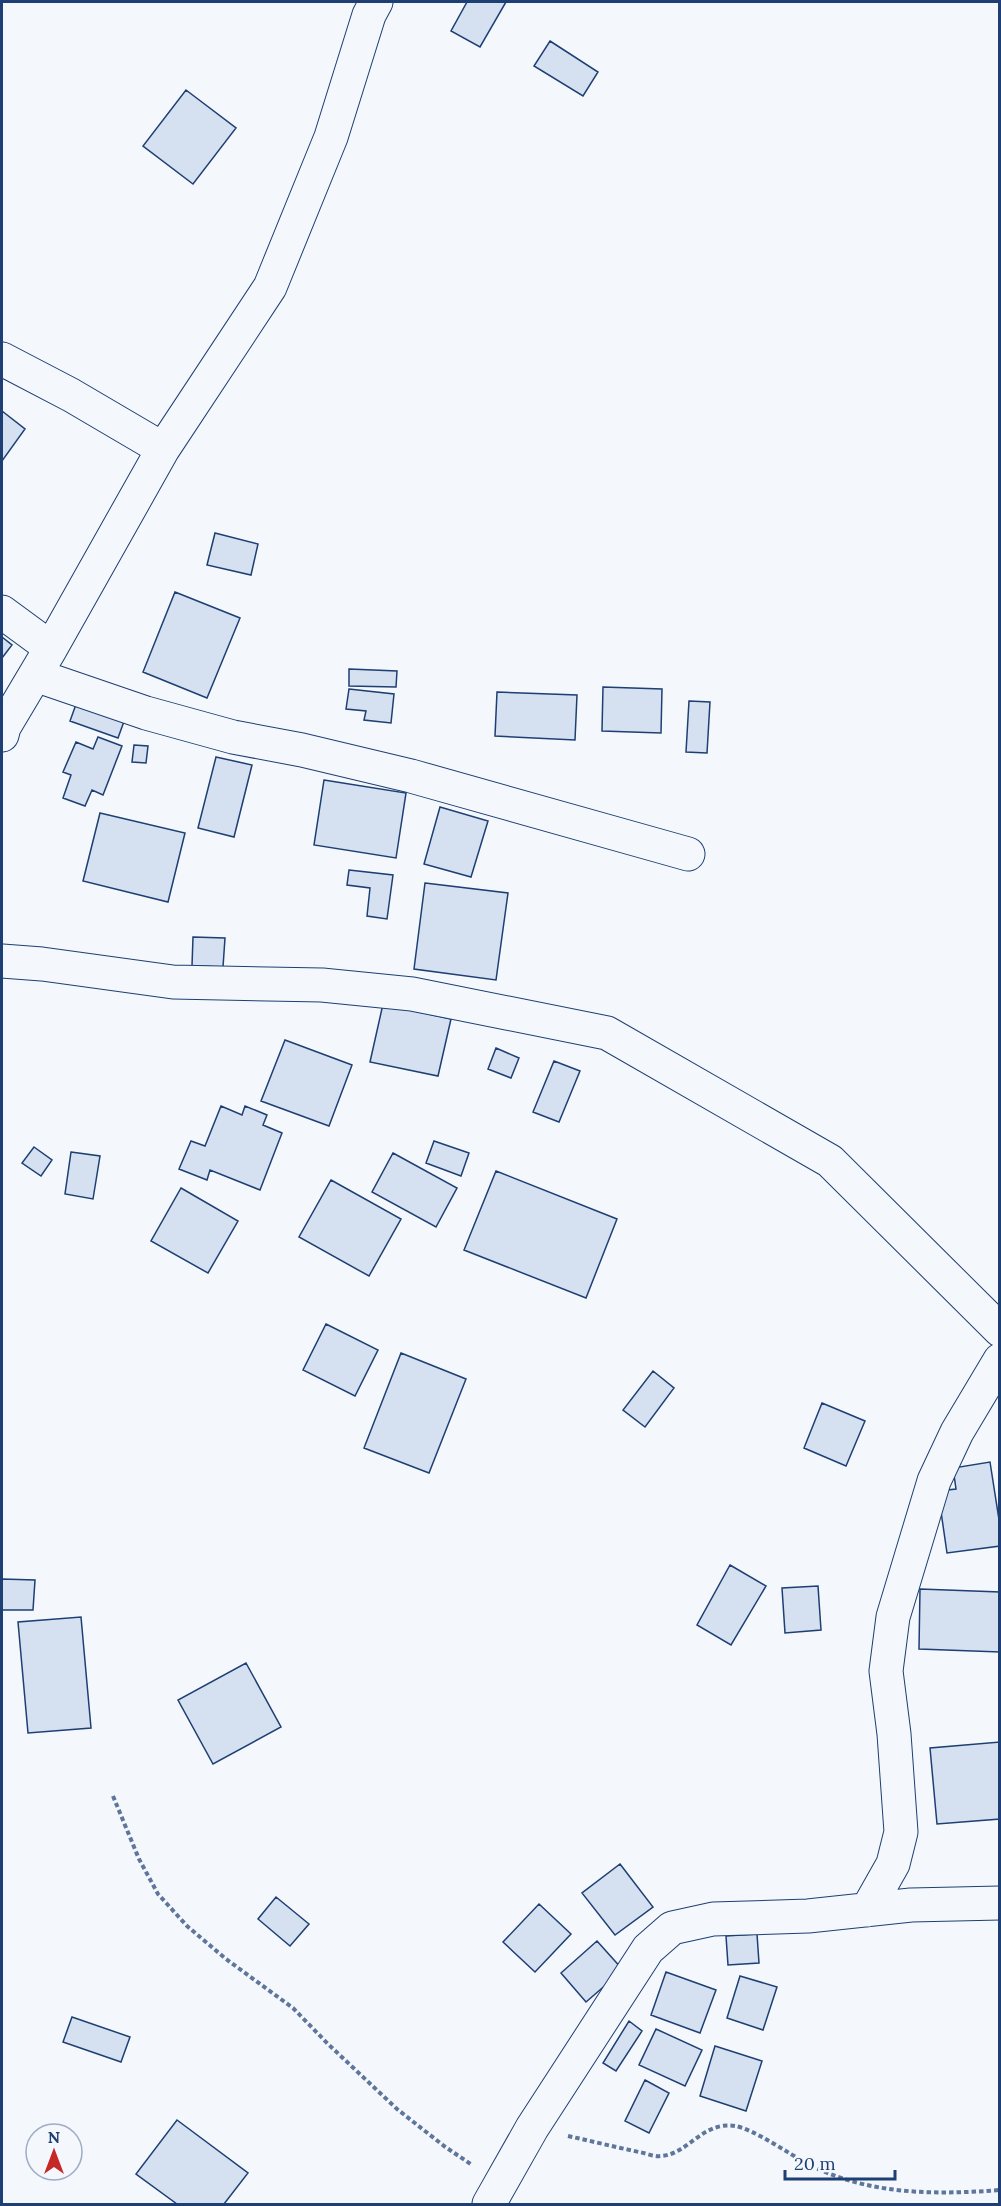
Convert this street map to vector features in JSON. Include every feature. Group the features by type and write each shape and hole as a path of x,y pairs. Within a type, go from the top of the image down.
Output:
{"street":[{"path":"2,735 4,727 163,449 270,286 331,137 369,15 376,2"},
{"path":"2,359 71,395 163,449"},
{"path":"2,612 43,662 146,713 233,737 302,750 411,776 688,854"},
{"path":"2,961 42,964 173,982 322,985 412,994 608,1033 830,1161 999,1330"},
{"path":"867,1910 893,1864 901,1832 894,1734 886,1671 893,1617 934,1482 957,1432 999,1360"},
{"path":"493,2196 532,2128 648,1949 664,1933 680,1925 713,1919 808,1916 911,1905 999,1903"}],"path":[{"path":"113,1796 139,1859 159,1894 187,1926 226,1959 293,2008 397,2109 474,2167 493,2196"},
{"path":"532,2128 660,2156 676,2153 705,2131 721,2126 736,2126 771,2142 808,2164 837,2177 869,2186 912,2192 954,2194 999,2190"}],"building":[{"path":"467,2 506,2 480,47 451,31"},
{"path":"550,41 598,72 583,96 534,66"},
{"path":"186,90 236,128 193,184 143,146"},
{"path":"2,411 25,429 2,461"},
{"path":"215,533 258,544 251,575 207,565"},
{"path":"175,592 240,618 207,698 143,672"},
{"path":"2,637 12,645 2,658"},
{"path":"349,669 397,671 396,687 349,686"},
{"path":"603,687 662,689 661,733 602,731"},
{"path":"349,689 394,694 391,723 364,720 366,711 346,709"},
{"path":"497,692 577,695 575,740 495,736"},
{"path":"79,696 127,713 118,738 70,721"},
{"path":"689,701 710,702 707,753 686,752"},
{"path":"98,737 122,746 103,795 92,790 85,806 63,798 71,775 63,772 76,742 93,749"},
{"path":"134,745 148,746 146,763 132,762"},
{"path":"216,757 252,765 234,837 198,828"},
{"path":"324,780 406,793 396,858 314,845"},
{"path":"440,807 488,821 471,877 424,864"},
{"path":"100,813 185,833 168,902 83,881"},
{"path":"349,870 393,875 387,919 367,916 370,888 347,885"},
{"path":"425,883 508,893 496,980 414,969"},
{"path":"193,937 225,938 223,967 192,966"},
{"path":"383,1004 451,1019 438,1076 370,1062"},
{"path":"285,1040 352,1065 329,1126 261,1101"},
{"path":"496,1048 519,1058 511,1078 488,1069"},
{"path":"554,1061 580,1071 559,1122 533,1112"},
{"path":"221,1106 242,1115 245,1106 267,1115 263,1125 282,1133 260,1190 210,1170 207,1180 179,1169 191,1141 205,1146"},
{"path":"434,1141 469,1153 461,1176 426,1163"},
{"path":"34,1147 52,1160 41,1176 22,1163"},
{"path":"71,1152 100,1156 93,1199 65,1194"},
{"path":"393,1153 457,1188 436,1227 372,1192"},
{"path":"496,1171 617,1219 586,1298 464,1250"},
{"path":"331,1180 401,1219 369,1276 299,1237"},
{"path":"181,1188 238,1221 208,1273 151,1241"},
{"path":"326,1324 378,1350 355,1396 303,1370"},
{"path":"401,1353 466,1379 429,1473 364,1448"},
{"path":"653,1371 674,1388 645,1427 623,1410"},
{"path":"822,1403 865,1421 846,1466 804,1448"},
{"path":"990,1462 1000,1526 1000,1546 947,1553 938,1491 956,1489 953,1468"},
{"path":"730,1565 766,1586 731,1645 697,1625"},
{"path":"2,1579 35,1580 33,1610 2,1610"},
{"path":"818,1586 821,1630 785,1633 782,1588"},
{"path":"920,1589 1000,1592 1000,1652 919,1649"},
{"path":"81,1617 91,1728 28,1733 18,1622"},
{"path":"246,1663 281,1727 213,1764 178,1700"},
{"path":"1000,1742 1000,1819 937,1824 930,1748"},
{"path":"620,1864 653,1907 615,1935 582,1893"},
{"path":"276,1897 309,1924 290,1946 258,1919"},
{"path":"539,1904 571,1934 535,1972 503,1942"},
{"path":"757,1934 759,1963 728,1965 726,1936"},
{"path":"597,1941 623,1970 586,2002 561,1973"},
{"path":"666,1972 716,1990 700,2033 651,2015"},
{"path":"740,1976 777,1987 763,2030 727,2018"},
{"path":"72,2017 130,2037 121,2062 63,2042"},
{"path":"629,2021 642,2031 616,2071 603,2063"},
{"path":"656,2029 702,2050 685,2086 639,2065"},
{"path":"715,2046 762,2061 746,2111 700,2096"},
{"path":"645,2080 669,2093 649,2133 625,2121"},
{"path":"177,2120 248,2173 224,2204 177,2204 136,2174"}]}
